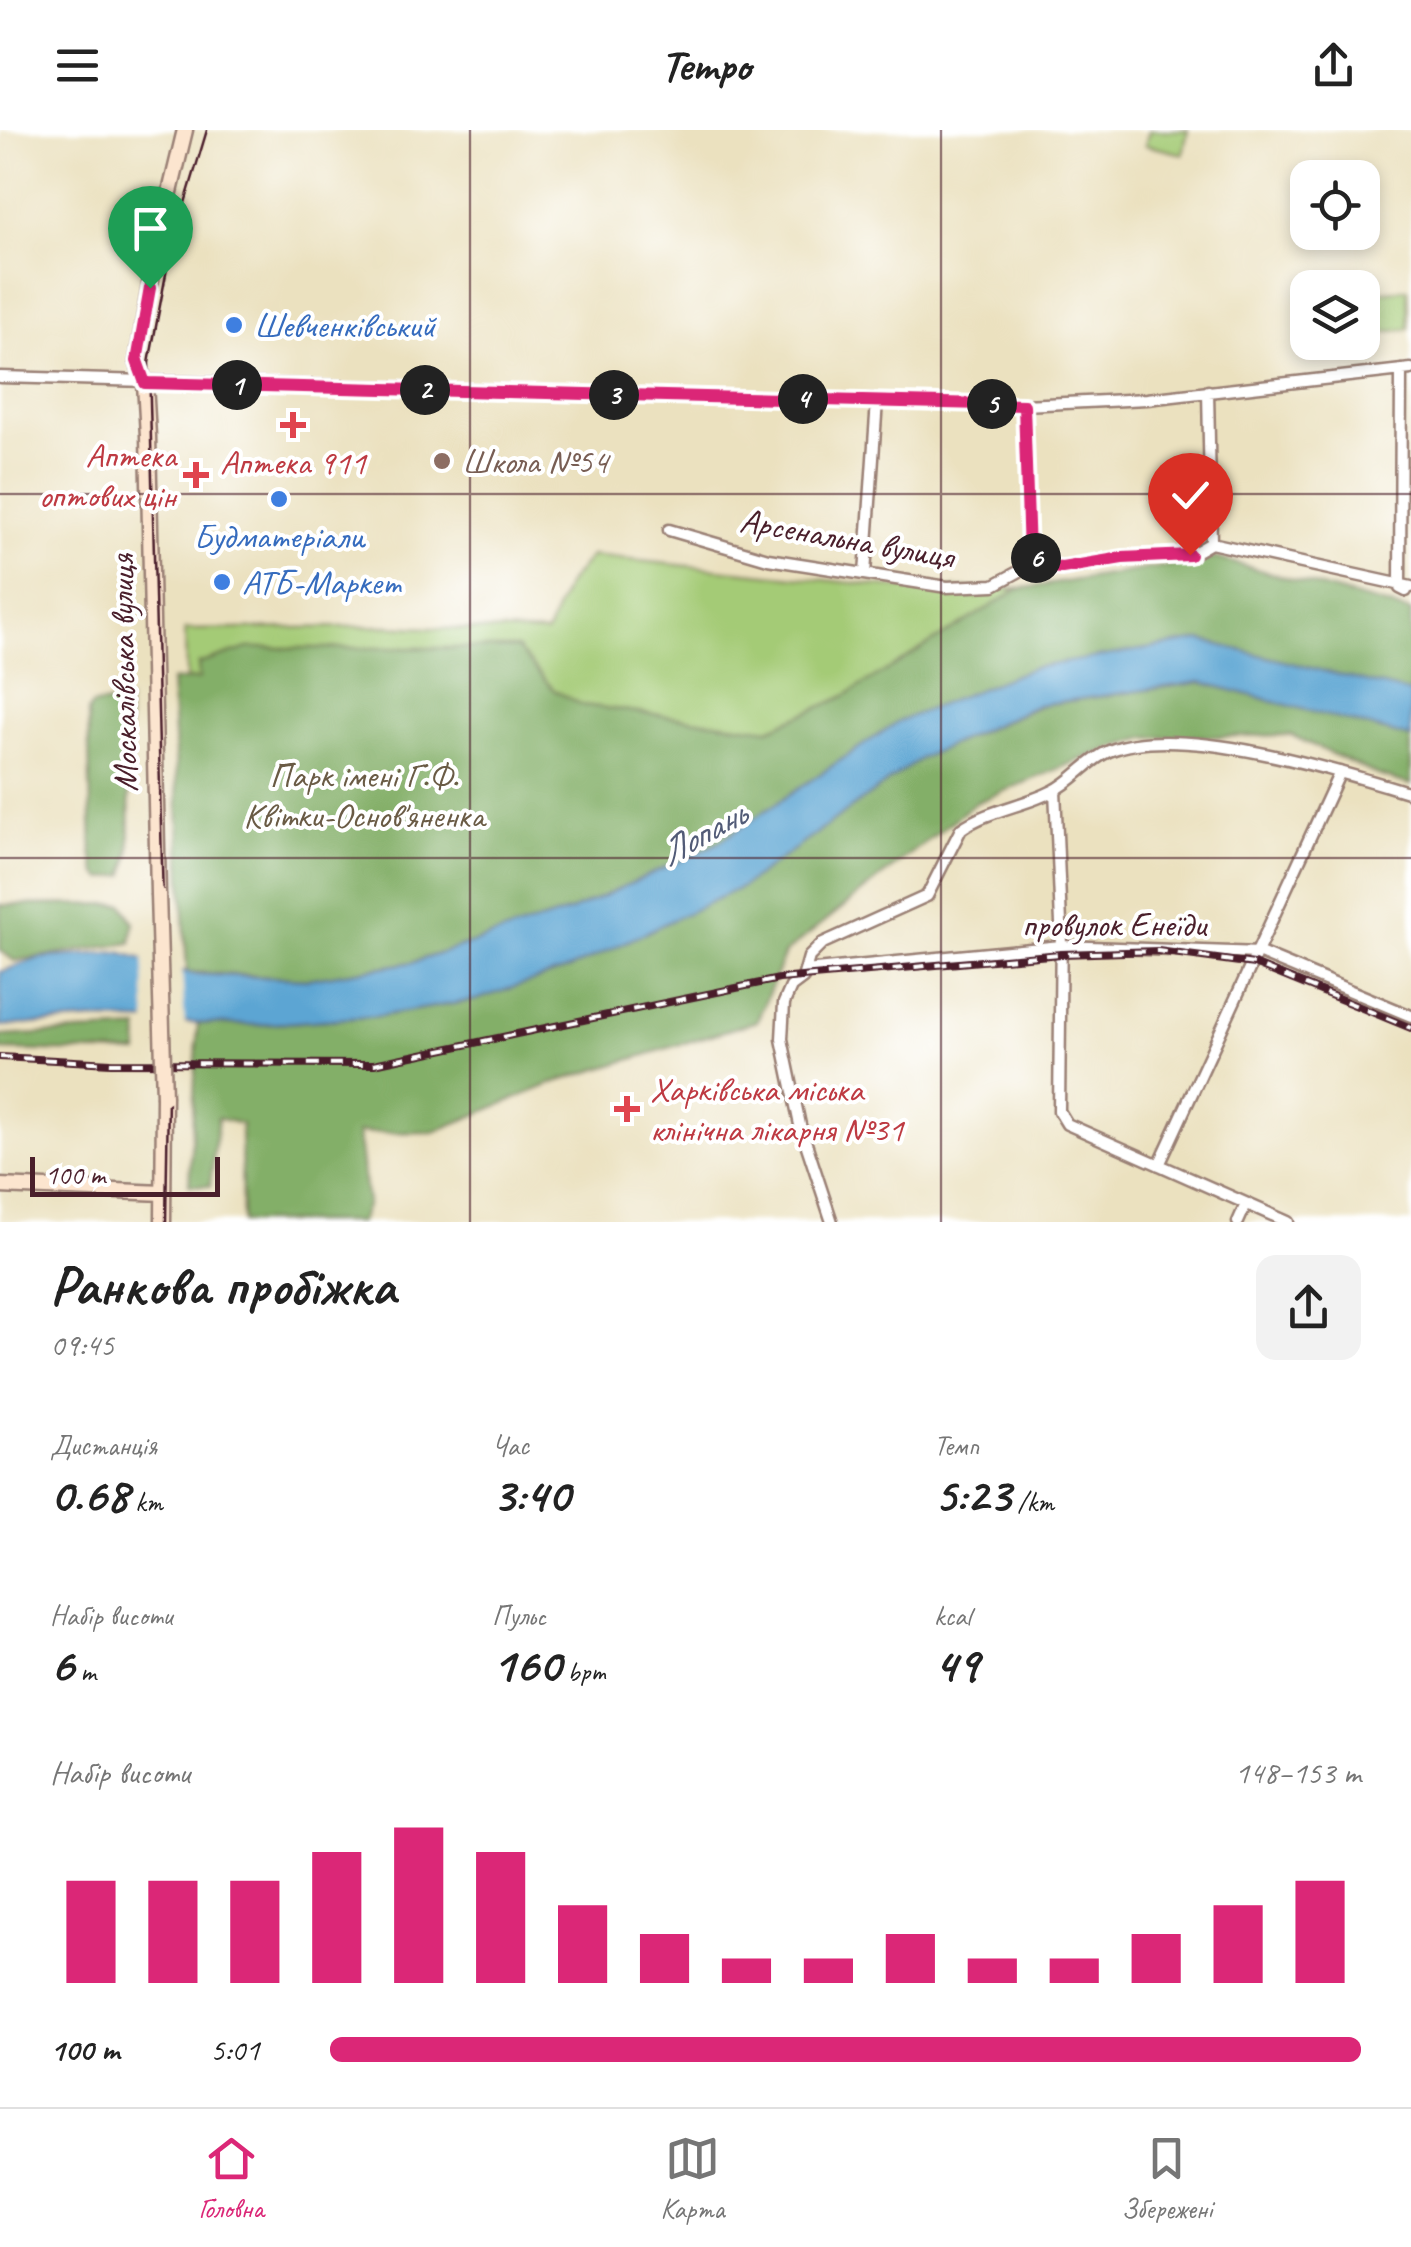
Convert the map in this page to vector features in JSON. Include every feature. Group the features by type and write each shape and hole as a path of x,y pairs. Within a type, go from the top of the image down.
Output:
{"street":[{"name":"Москалівська вулиця","path":"164,1222 145,383 137,361 156,250 185,130"},
{"path":"0,377 1024,405 1147,400 1406,370 1407,590 1210,543 1190,555 1050,567 1029,554 1024,405"},
{"path":"1208,391 1210,543"},
{"path":"865,574 877,401"},
{"name":"Арсенальна вулиця","path":"668,530 768,559 947,587 994,585 1018,572 1029,554"},
{"path":"832,1222 800,1125 782,1040 784,1003 823,943 927,896 954,840 971,822 1056,790 1105,753 1175,743 1203,744 1340,772 1411,793"},
{"path":"1159,1165 1260,954 1340,772"},
{"path":"1056,790 1061,946 1058,1111 1067,1124 1288,1222"},
{"name":"провулок Енеїди","path":"806,969 1061,946 1260,954 1411,1016"},
{"path":"0,1186 163,1193"},
{"path":"1238,1222 1246,1204"}],"green space":[{"path":"1149,130 1188,130 1183,154 1145,145"},
{"path":"1408,289 1409,329 1380,333 1380,291"},
{"name":"Парк імені Г.Ф. Квітки-Основ'яненка","path":"591,556 904,588 1040,589 899,721 716,844 193,974 185,630 385,626 547,633 566,586"},
{"name":"Парк імені Г.Ф. Квітки-Основ'яненка","path":"1216,558 1411,612 1411,694 1200,640 899,721 716,844 571,911 413,962 308,979 187,972 171,681 199,679 198,664 248,648 517,648 554,690 583,705 769,729 843,697 1019,589"},
{"path":"1201,682 1411,738 1411,785 1375,774 1291,735 1145,738 975,803 785,953 757,1021 553,1083 434,1132 358,1133 367,1203 360,1222 242,1222 241,1124 218,1118 210,1186 189,1185 198,1023 258,1025 379,1016 476,1000 740,888 921,758 1041,705"},
{"path":"128,701 130,852 125,875 103,879 97,874 92,853 88,711 93,705"},
{"path":"123,904 134,923 131,943 14,961 0,950 0,905"},
{"path":"139,1029 138,1053 0,1050 0,1036"}],"water":[{"path":"1200,640 1411,693 1411,738 1201,682 1038,705 921,758 742,887 569,969 476,1000 379,1016 258,1025 98,1020 0,1026 0,972 39,958 120,952 193,974 308,979 414,962 571,911 716,844 899,721 1032,668"}],"pier":[{"path":"143,954 182,965 185,1028 147,1026"}],"tram line":[{"path":"166,1222 168,1096 149,363 170,253 207,130"}],"railway":[{"path":"0,1057 111,1063 374,1064 779,979 1061,954 1158,951 1254,964 1411,1028"}],"place":[{"name":"Шевченківський","path":"234,325"},
{"name":"Аптека 911","path":"293,425"},
{"name":"Школа №54","path":"442,461"},
{"name":"Аптека оптових цін","path":"196,475"},
{"name":"Будматеріали","path":"279,499"},
{"name":"АТБ-Маркет","path":"222,582"},
{"name":"Харківська міська клінічна лікарня №31","path":"627,1109"}],"route":[{"path":"150,288 137,361 145,383 1024,405 1029,554 1050,567 1062,568 1122,558 1190,555"}],"water label":[{"name":"Лопань","path":"702,833"}]}
